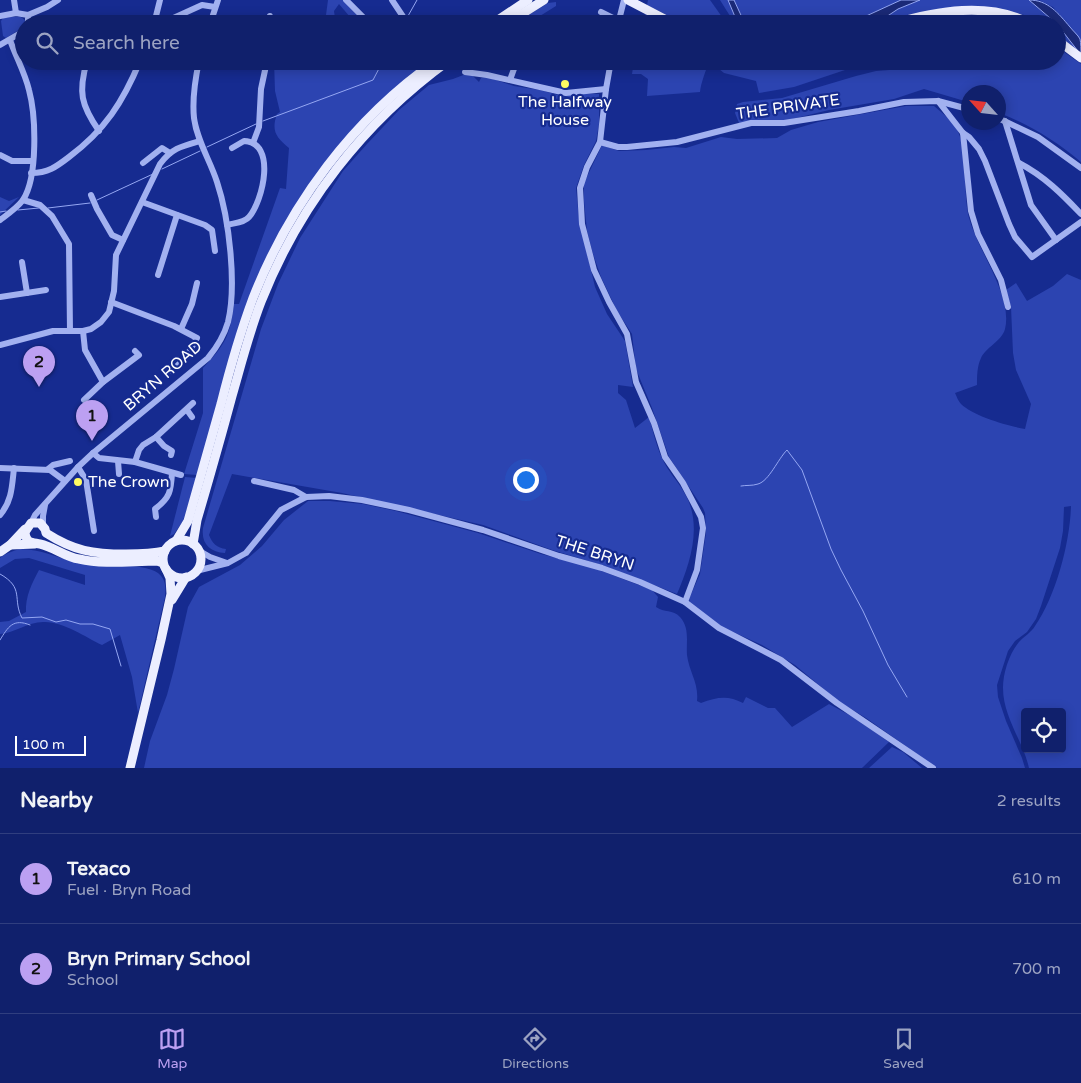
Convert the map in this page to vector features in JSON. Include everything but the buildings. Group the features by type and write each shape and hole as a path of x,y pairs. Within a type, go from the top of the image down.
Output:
{"main road":[{"path":"506,15 528,0"},
{"path":"520,15 544,0"},
{"path":"628,0 657,15"},
{"path":"929,15 965,11 989,11 1008,15"},
{"path":"1066,46 1081,58"},
{"path":"130,768 169,607 171,586 165,566 165,551 168,546 176,541 188,521 244,323 264,272 282,236 315,184 352,136 386,101 424,70"},
{"path":"169,607 186,577 196,571 200,561 196,547 197,520 266,289 288,245 316,197 356,144 406,94 437,70"},
{"path":"0,552 10,545 28,526 36,522 62,544 92,553 153,554 165,551"},
{"path":"28,526 26,540 64,555 80,560 165,566 174,576 186,577"},
{"path":"10,545 37,544 44,540 45,529"},
{"path":"176,541 188,541 196,547"}],"street":[{"path":"14,0 16,13"},
{"path":"0,13 28,15 58,0"},
{"path":"157,15 160,0"},
{"path":"346,0 361,15"},
{"path":"392,0 402,15"},
{"path":"620,15 624,0"},
{"path":"180,15 202,5 217,3 213,15"},
{"path":"605,12 609,15"},
{"path":"15,35 3,41 15,62"},
{"path":"0,220 23,200 28,187 33,161 34,129 31,99 27,83 20,70"},
{"path":"84,70 82,77 82,98 90,118 99,131"},
{"path":"31,173 48,172 86,144 99,131 123,98 136,70"},
{"name":"BRYN ROAD","path":"28,526 35,514 93,453 208,358 218,346 228,321 231,302 227,225 218,184 200,141 194,119 197,70"},
{"path":"254,142 259,126 261,89 265,70"},
{"path":"510,80 514,70"},
{"path":"609,70 600,142 586,167 580,188 582,224 594,270 627,334 636,382 654,422 664,457 683,484 701,517 703,528 697,570 685,602"},
{"path":"465,72 487,75 566,93 606,89"},
{"path":"938,101 963,133 979,149 1009,224 1015,236 1032,257 1081,222"},
{"name":"THE PRIVATE","path":"600,142 618,147 677,142 750,123 784,123 904,102 938,101 961,108"},
{"path":"1006,122 1038,137 1081,168"},
{"path":"1006,130 1032,205 1056,240"},
{"path":"963,133 971,211 978,234 1001,280 1008,307"},
{"path":"0,345 53,331 83,331 91,329 101,322 109,312 116,255 160,164 170,153 178,148 200,141"},
{"path":"227,225 249,218 260,193 264,171 263,153 254,142 244,141 232,148"},
{"path":"143,163 162,148 170,153"},
{"path":"0,155 12,161 33,161"},
{"path":"1019,163 1056,187 1081,214"},
{"path":"91,195 112,234 123,240"},
{"path":"23,200 40,205 52,216 69,244 70,331"},
{"path":"142,202 205,225 212,230 216,251"},
{"path":"158,275 177,215"},
{"path":"22,262 27,293"},
{"path":"181,329 192,304 197,283"},
{"path":"0,297 46,290"},
{"path":"111,302 181,329 197,338 186,357 172,371"},
{"path":"83,331 85,350 103,382"},
{"path":"84,400 103,382 139,355 136,351"},
{"path":"135,462 143,445 156,438 193,404"},
{"path":"187,410 192,417"},
{"path":"156,438 164,446 172,450 171,455"},
{"path":"93,453 99,458 135,462 181,474"},
{"path":"48,469 54,465 70,461"},
{"path":"118,461 119,474"},
{"path":"78,467 86,480 94,530"},
{"path":"0,468 48,469 65,481"},
{"path":"0,515 7,507 10,499 14,468"},
{"path":"156,517 155,509 166,501 171,489 172,473"},
{"path":"254,481 294,490 306,497"},
{"name":"THE BRYN","path":"196,571 228,563 246,553 281,510 306,497 329,496 362,500 409,510 483,530 559,556 602,568 685,602 719,628 781,660 837,703 933,768"},
{"path":"45,505 42,516 45,529"},
{"path":"196,547 210,558 228,563"}],"shaded area":[{"path":"328,0 344,0 358,15 348,15 339,4 334,11 335,15 326,15"},
{"path":"648,0 710,0 721,15 666,15 647,5"},
{"path":"720,0 728,0 734,15 729,15"},
{"path":"728,0 734,0 741,15 734,15"},
{"path":"734,0 901,0 868,15 741,15"},
{"path":"901,0 920,0 889,15 868,15"},
{"path":"920,0 1029,0 1046,15 1024,15 995,8 973,6 907,15 889,15"},
{"path":"1029,0 1042,2 1059,15 1046,15"},
{"path":"1039,0 1081,0 1081,40 1066,22 1066,15 1060,15 1053,7"},
{"path":"556,2 556,6 542,15 529,15 548,3"},
{"path":"15,17 15,32 6,38 3,36 1,21 3,18"},
{"path":"1066,22 1080,39 1081,55 1066,36"},
{"path":"1066,34 1076,49 1066,42"},
{"path":"1066,53 1081,64 1081,162 1042,134 1006,116 1006,85 961,85 961,100 924,89 894,99 829,110 784,121 739,123 735,113 737,104 743,102 782,98 856,76 889,70 1066,70"},
{"path":"274,70 417,70 378,104 272,248 197,475 184,474 203,413 203,368 217,353 225,339 231,324 234,304 239,304 280,188 286,189 289,148 278,137 275,129 275,120 280,112 275,91"},
{"path":"633,70 706,70 700,92 647,96 648,79 641,74 632,74"},
{"path":"720,70 845,70 794,87 759,93 756,81 724,73"},
{"path":"466,74 473,76 479,82 481,78 487,77 514,86 540,90 565,97 577,94 599,94 599,124 596,141 584,165 576,188 579,219 595,287 607,314 625,341 633,387 618,385 618,393 626,400 635,428 649,417 662,458 685,494 690,506 693,518 693,544 677,594 605,566 552,550 483,525 342,493 232,474 209,535 215,545 226,549 225,553 211,549 203,539 203,528 261,329 278,284 300,238 343,171 399,110 429,85"},
{"path":"906,106 934,106 955,126 964,154 966,200 970,221 1000,289 1006,316 1003,333 981,358 978,368 977,385 955,393 960,403 974,413 1010,426 1025,429 1031,404 1016,370 1013,353 1011,307 1006,290 1016,283 1027,301 1053,286 1067,274 1081,280 1081,768 1029,768 1024,753 1066,753 1066,708 1021,708 1021,746 1006,709 1003,688 1005,670 1012,652 1019,642 1032,631 1043,614 1055,584 1065,552 1071,506 1064,507 1060,548 1036,619 1027,632 1015,641 1008,651 997,685 998,697 1006,721 1025,768 937,768 866,718 838,701 795,665 762,645 722,627 690,604 689,599 700,574 706,533 705,513 669,457 636,369 632,334 617,311 601,277 587,231 584,183 602,145 619,151 674,147 686,148 721,137 737,139 777,138 791,130 818,122"},
{"path":"0,197 9,201 19,197 0,215"},
{"path":"185,477 197,478 183,521 174,534 170,536"},
{"path":"308,501 363,504 396,511 591,567 652,590 658,597 656,607 677,615 683,621 687,635 687,655 697,689 697,701 701,703 717,698 727,698 743,703 746,697 768,708 775,708 792,727 829,704 855,718 889,742 862,768 144,768 150,741 167,695 188,607 199,587 240,565 262,546 284,520"},
{"path":"20,549 35,550 86,563 141,567 158,573 163,578 165,597 138,713 132,677 120,635 102,645 60,624 45,622 33,623 11,632 0,634 0,622 9,621 26,612 28,596 39,570 85,585 85,575 29,558 15,559 0,568 0,558 7,553"},
{"path":"892,747 903,752 922,768 869,768"}],"waterway":[{"path":"409,15 417,0"},
{"path":"263,121 373,80 378,70"},
{"path":"207,147 256,124"},
{"path":"162,169 200,151"},
{"path":"97,200 153,174"},
{"path":"48,208 90,203"},
{"path":"18,210 39,208"},
{"path":"0,212 6,211"},
{"path":"741,486 756,485 766,479 787,450 802,470 831,549 888,665 907,697"},
{"path":"0,574 13,584 22,618 42,617 56,622 66,620 110,629 121,666"},
{"path":"0,640 15,623 30,625"}],"place":[{"name":"The Halfway House","path":"565,84"},
{"name":"Bryn Primary School","path":"39,387"},
{"name":"Texaco","path":"92,441"},
{"name":"The Crown","path":"78,482"}]}
